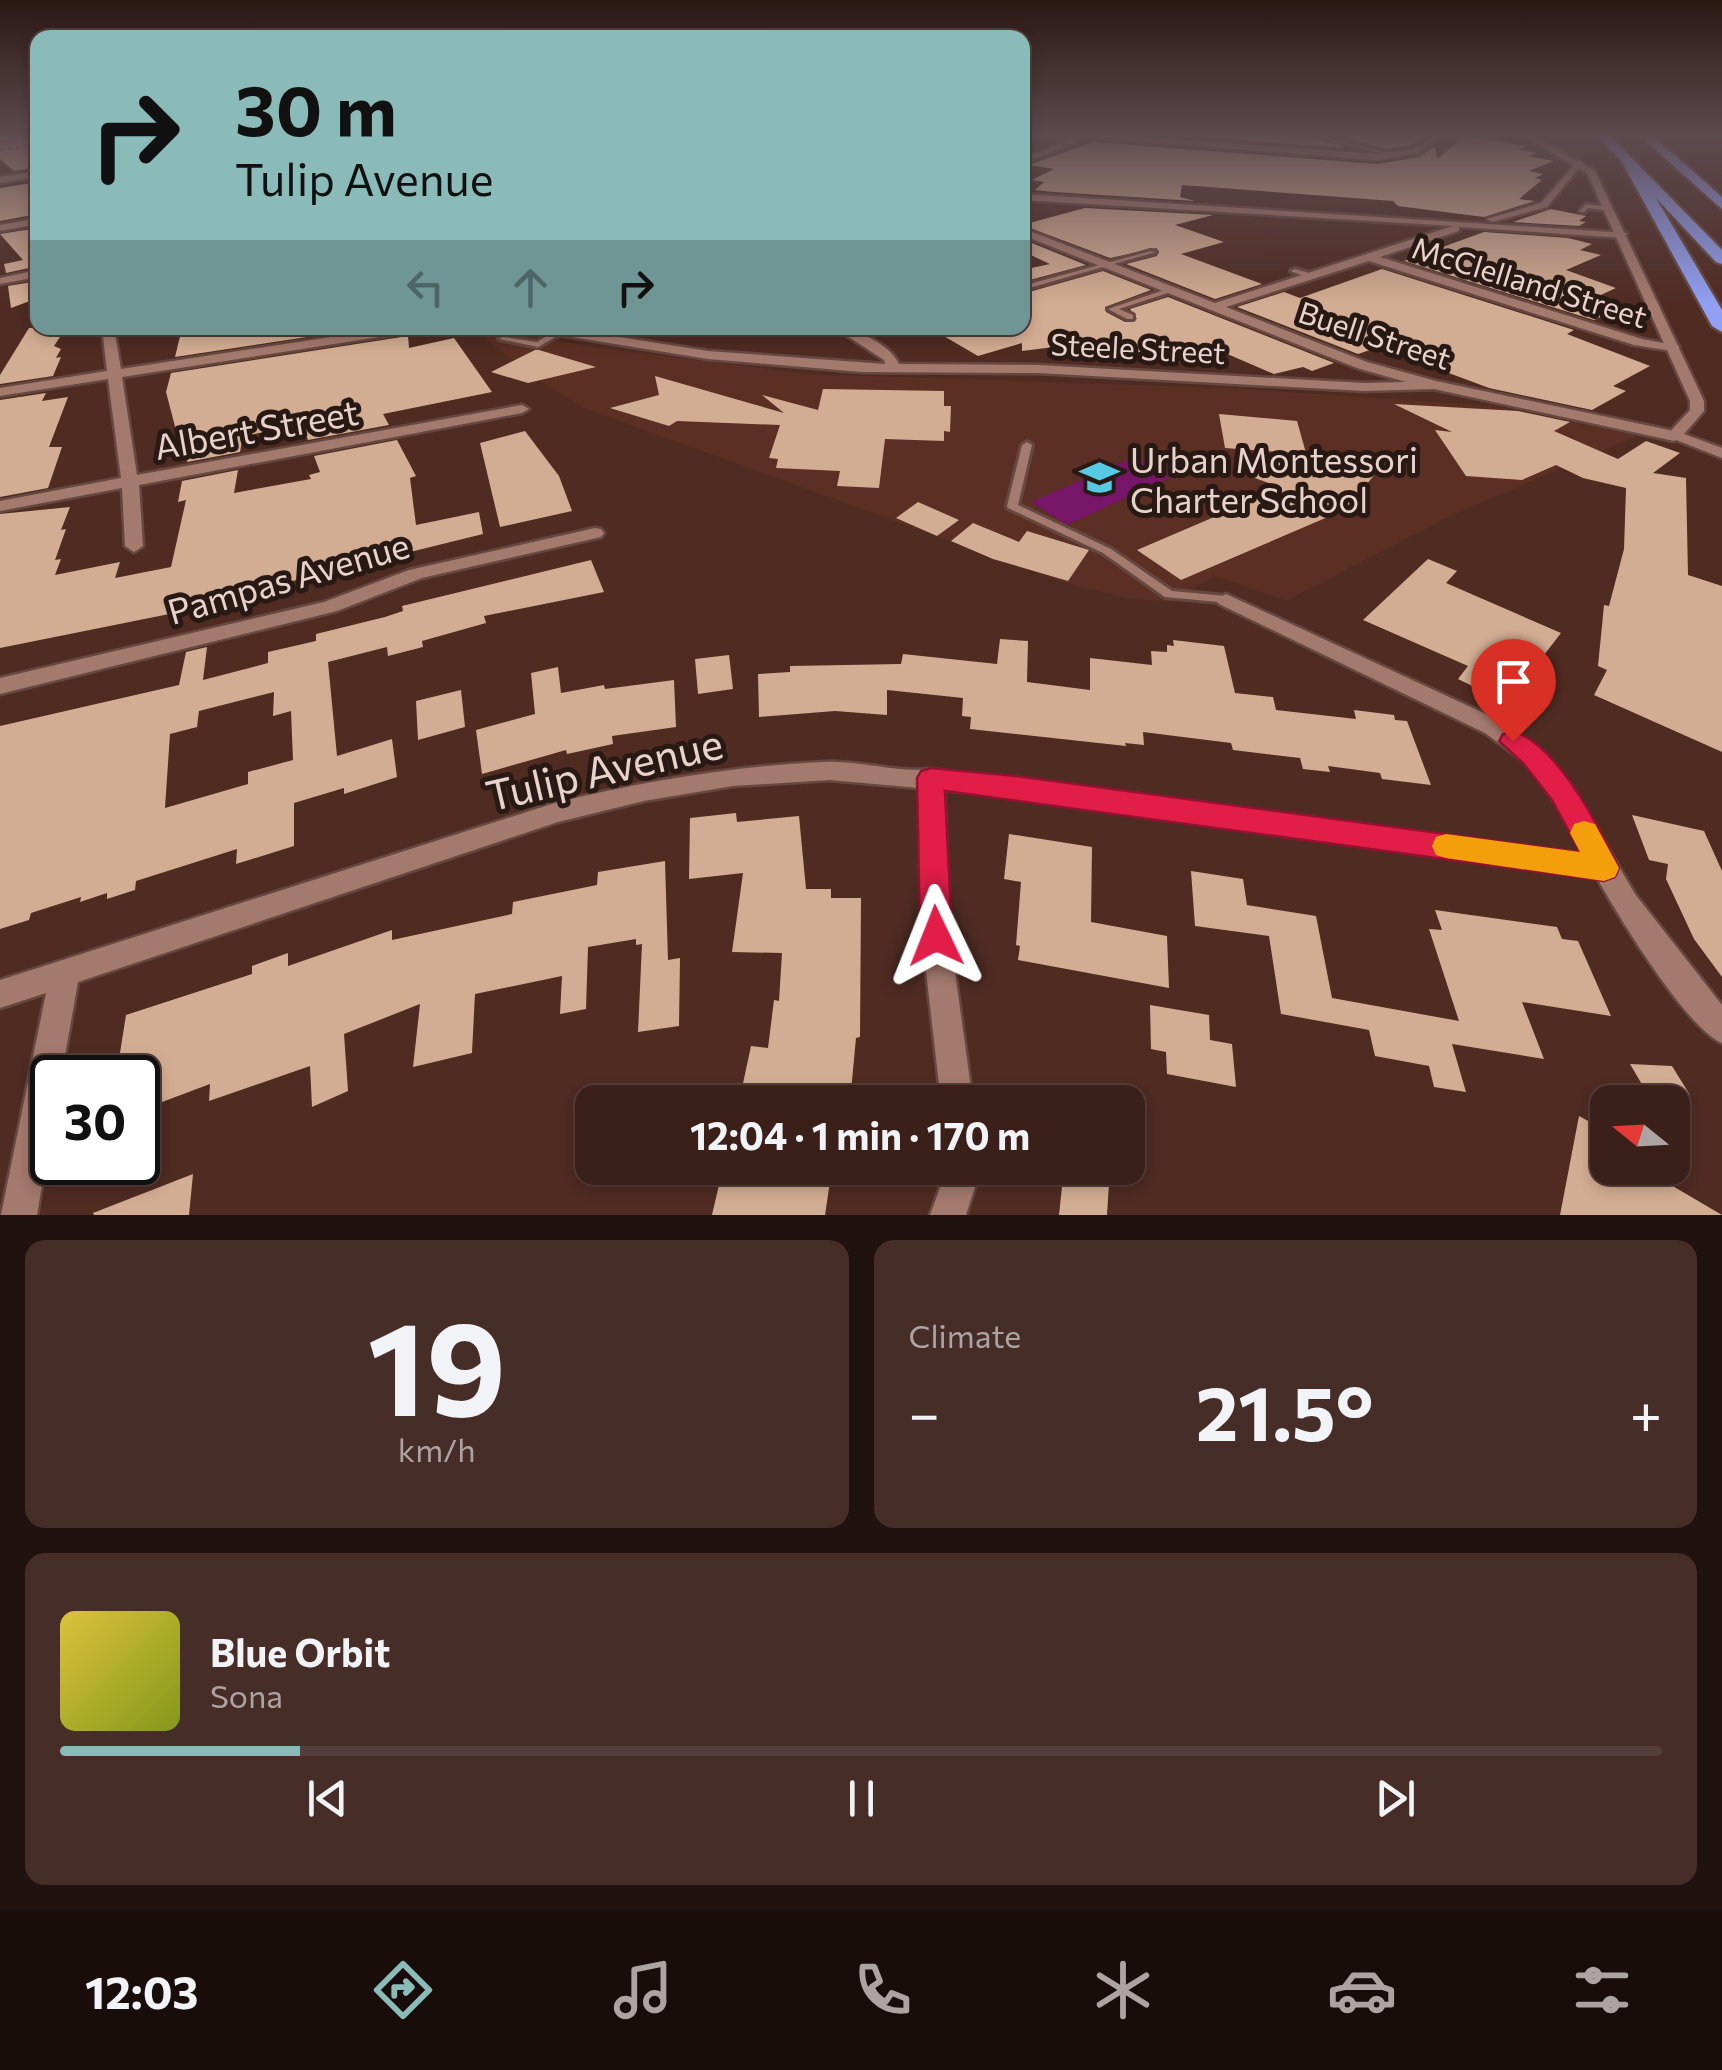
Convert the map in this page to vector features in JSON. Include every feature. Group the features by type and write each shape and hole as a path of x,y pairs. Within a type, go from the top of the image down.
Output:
{"highway":[{"path":"1645,192 1722,326"},
{"path":"1657,192 1722,260"}],"street":[{"path":"1214,307 1468,224 1544,205 1555,192"},
{"path":"1601,192 1698,400 1697,411 1674,436"},
{"path":"1030,197 1232,206 1367,220 1623,235"},
{"path":"0,225 30,219"},
{"name":"Buell Street","path":"1030,234 1362,365 1434,385 1674,436 1722,453"},
{"name":"McClelland Street","path":"1372,258 1639,342 1674,349"},
{"path":"0,281 30,275"},
{"path":"109,335 130,482 134,546"},
{"path":"0,392 368,335"},
{"name":"Steele Street","path":"578,335 708,356 893,369 1038,369 1364,387 1434,385"},
{"path":"852,335 890,358 893,369"},
{"name":"Albert Street","path":"0,506 522,409"},
{"name":"Pampas Avenue","path":"0,686 330,607 416,574 595,533"},
{"path":"1226,600 1493,727 1533,756 1562,792 1604,868 1688,990 1722,1028"},
{"name":"Tulip Avenue","path":"0,994 558,812 644,791 734,777 830,771 1016,786 1604,868"},
{"path":"931,778 936,936 956,1085"},
{"path":"20,1215 65,973"},
{"path":"948,1215 958,1185"}],"lane":[{"path":"1582,211 1586,206 1610,209"},
{"path":"1030,286 1153,252"},
{"path":"1295,272 1310,276"},
{"path":"1130,317 1112,309 1173,290"},
{"path":"503,339 538,346 555,335"},
{"path":"1027,444 1012,506 1107,551 1169,594 1226,600"}],"shaded area":[{"name":"Urban Montessori Charter School","path":"528,335 598,348 808,374 1227,388 1495,406 1637,436 1450,516 1286,601 1216,576 1170,602 1127,598 1066,583 586,409 540,381 482,336"},
{"path":"1134,457 1171,477 1067,525 1031,502"}],"building":[{"path":"0,192 30,192 30,215 0,221"},
{"path":"1054,192 1181,192 1180,197 1195,201"},
{"path":"1270,192 1528,192 1519,199 1535,201 1484,217 1398,206 1393,201"},
{"path":"1085,208 1213,215 1175,225 1224,242 1181,254 1262,284 1215,299 1126,264 1157,256 1157,248 1110,258 1030,228 1030,223"},
{"path":"1551,209 1586,216 1579,221 1586,222 1579,226 1513,222"},
{"path":"30,229 30,268 6,273 4,264 23,260 0,234"},
{"path":"1484,232 1568,238 1592,244 1580,250 1601,255 1566,270 1616,288 1592,299 1621,307 1594,320 1404,261"},
{"path":"1030,242 1086,265 1030,280 1030,268 1050,264 1030,255"},
{"path":"1382,269 1574,330 1567,334 1650,366 1613,386 1626,391 1592,410 1489,388 1379,347 1358,354 1237,307 1284,292 1300,298"},
{"path":"1103,271 1151,290 1105,307 1106,312 1125,322 1137,319 1130,309 1168,297 1334,363 1312,371 1303,367 1274,374 1218,350 1178,363 1168,358 1157,361 1115,341 1076,353 1062,346 1022,351 1022,343 978,356 942,335 1030,335 1030,292"},
{"path":"30,282 30,301 11,308 8,286"},
{"path":"29,328 30,335 60,337 54,346 61,349 56,358 61,357 53,376 0,384 0,375"},
{"path":"180,335 321,335 175,357"},
{"path":"408,336 409,348 454,338 492,392 383,414 389,425 308,440 302,425 243,436 240,452 187,462 188,456 183,457 166,392 171,373"},
{"path":"535,350 596,367 528,383 491,372"},
{"path":"655,376 784,413 762,395 818,410 823,389 944,391 944,406 951,406 950,432 944,431 944,441 885,439 879,488 837,486 840,471 776,468 778,459 769,458 780,425 677,421 669,426 610,408 659,395"},
{"path":"46,393 42,401 68,397 49,447 62,447 48,488 0,497 0,400"},
{"path":"1394,404 1518,411 1570,422 1554,431 1618,459 1646,441 1680,453 1653,473 1686,478 1688,575 1722,586 1722,752 1594,695 1607,670 1598,666 1604,605 1609,606 1624,549 1626,488 1583,478 1556,465 1522,480 1466,476 1435,430 1452,432"},
{"path":"1219,414 1297,421 1313,478 1335,456 1378,471 1344,510 1181,580 1137,550 1282,488 1252,477 1278,452 1225,448"},
{"path":"525,431 559,476 572,511 500,527 480,443"},
{"path":"397,440 416,476 410,478 416,525 479,512 483,534 240,594 239,600 0,648 0,514 70,507 61,530 66,529 55,560 61,559 55,575 120,562 115,578 171,567 186,500 178,502 182,481 238,470 234,493 311,479 309,475 320,472 314,456"},
{"path":"918,502 959,520 937,536 896,518"},
{"path":"973,523 1019,542 1027,531 1089,550 1068,581 993,559 951,541"},
{"path":"1428,559 1457,571 1446,583 1561,633 1507,703 1458,679 1468,666 1363,620"},
{"path":"591,560 604,592 484,616 486,623 422,641 423,647 388,656 387,647 328,662 337,756 392,739 397,777 344,794 344,788 294,803 294,846 236,864 237,849 136,881 135,890 107,899 107,893 80,902 81,897 31,913 29,920 0,929 0,726 179,685 186,652 207,647 203,680 268,663 268,652 316,641 316,634 385,617 403,611 402,606","holes":["274,692 273,716 291,711 293,760 248,772 248,784 165,808 170,734 197,727 199,711"]},
{"path":"1000,639 1028,641 1027,682 1090,690 1090,658 1152,665 1151,651 1167,652 1167,645 1174,646 1173,640 1224,646 1235,693 1273,697 1276,710 1356,719 1354,710 1394,715 1395,720 1407,721 1431,785 1328,766 1330,772 1303,769 1300,758 1233,750 1231,743 1143,732 1144,745 1125,743 1126,746 970,729 971,717 962,716 963,698 887,690 887,715 835,711 759,717 758,674 790,672 790,666 901,664 903,654 997,664"},
{"path":"729,655 733,689 698,694 695,659"},
{"path":"558,667 561,693 604,685 605,689 674,680 676,727 612,736 613,744 567,754 566,750 482,774 476,730 535,714 531,673"},
{"path":"461,690 465,727 418,740 416,701"},
{"path":"736,813 737,822 799,816 806,889 831,889 831,898 861,898 860,1037 856,1038 852,1085 743,1085 751,1046 768,1048 774,1000 779,1001 782,953 732,952 743,873 689,879 690,818"},
{"path":"1632,815 1704,831 1722,871 1722,977 1694,939 1666,879 1668,864 1649,860"},
{"path":"1009,834 1092,847 1091,922 1167,936 1169,988 1018,960 1021,882 1004,879"},
{"path":"665,861 668,960 680,958 679,1026 638,1032 642,944 636,945 636,939 588,947 586,1009 560,1014 562,976 475,994 472,1053 413,1067 420,1004 344,1034 348,1091 312,1107 310,1066 209,1101 210,1084 160,1103 160,1055 120,1055 126,1015 252,974 252,966 288,953 288,966 392,930 392,940 512,914 513,902 597,885 598,872"},
{"path":"1191,871 1243,879 1247,905 1316,916 1332,998 1459,1021 1429,929 1442,930 1435,910 1557,927 1562,939 1578,941 1611,1016 1522,1002 1544,1059 1452,1044 1466,1092 1434,1087 1429,1066 1375,1056 1369,1030 1281,1014 1269,936 1195,926"},
{"path":"1150,1005 1209,1015 1210,1040 1232,1044 1236,1087 1167,1074 1166,1052 1151,1049"},
{"path":"1630,1064 1672,1066 1684,1085 1642,1085"},
{"path":"1579,1116 1590,1122 1590,1185 1671,1185 1722,1215 1560,1215"},
{"path":"193,1174 189,1215 93,1213"},
{"path":"719,1185 829,1185 825,1215 712,1215"},
{"path":"1062,1185 1109,1185 1107,1215 1059,1215"}],"slow traffic":[{"path":"1446,846 1604,868 1584,833"}],"place":[{"name":"Urban Montessori Charter School","path":"1100,478"}],"route":[{"path":"936,936 931,778 1016,786 1604,868 1562,792 1533,756 1513,741"}]}
